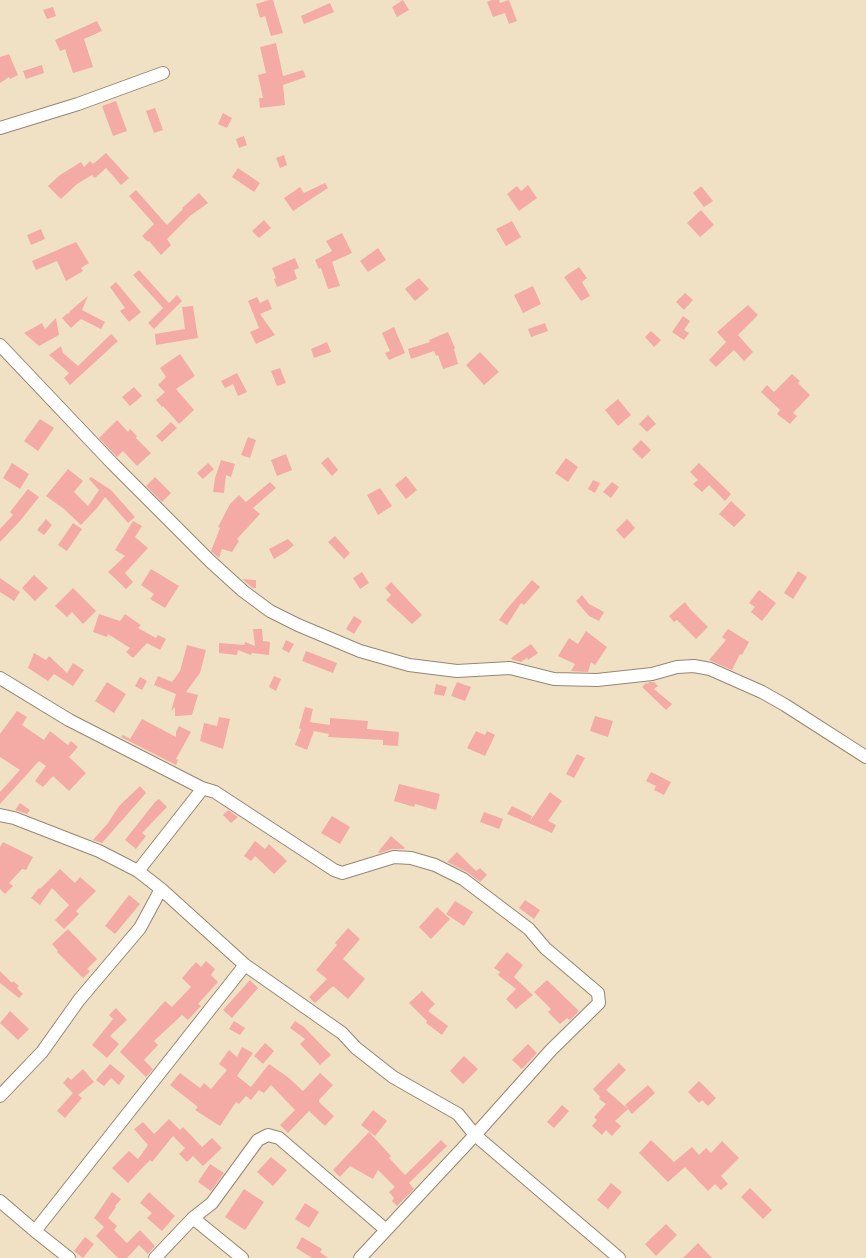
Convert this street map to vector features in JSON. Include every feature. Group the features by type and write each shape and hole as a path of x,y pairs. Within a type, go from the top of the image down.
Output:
{"street":[{"path":"0,128 78,104 163,73"},
{"path":"0,345 112,463 210,561 243,591 270,611 298,625 360,650 409,665 457,672 510,668 554,679 597,680 652,674 676,667 694,666 710,669 785,704 866,757"},
{"path":"0,678 69,720 202,788 215,792 334,870 342,873 394,858 411,858 435,865 463,879 529,929 545,948 598,993 598,1003 551,1050 475,1135 360,1258"},
{"path":"138,871 202,788"},
{"path":"0,815 14,818 99,851 138,871 161,888 245,965 342,1033 356,1048 393,1077 458,1114 475,1135 620,1258"},
{"path":"0,1096 42,1052 80,1000 140,928 161,888"},
{"path":"35,1231 245,965"},
{"path":"155,1258 193,1218 212,1203 258,1140 268,1135 279,1138 385,1230"},
{"path":"0,1201 70,1258"},
{"path":"193,1218 242,1258"}],"building":[{"path":"273,0 283,33 271,36 265,16 260,18 256,4"},
{"path":"403,0 409,10 397,17 392,7"},
{"path":"499,0 500,3 509,0 517,21 509,24 505,13 493,17 487,2"},
{"path":"330,3 334,12 304,24 301,16"},
{"path":"53,7 56,16 47,19 43,10"},
{"path":"97,21 102,31 84,39 93,67 73,73 65,49 60,51 55,40"},
{"path":"276,43 283,76 303,70 306,77 283,85 285,105 260,108 259,98 263,98 258,75 266,73 260,47"},
{"path":"9,54 18,75 10,79 9,77 0,83 0,57"},
{"path":"42,65 44,73 26,79 23,71"},
{"path":"116,101 127,131 113,136 102,106"},
{"path":"155,108 163,130 154,133 146,111"},
{"path":"223,113 232,118 227,128 218,124"},
{"path":"244,136 247,145 239,148 236,139"},
{"path":"106,153 129,178 121,185 106,168 95,178 92,175 77,184 61,199 48,186 60,175 81,162 84,167 90,161 93,164"},
{"path":"284,155 287,165 280,168 276,158"},
{"path":"238,168 260,183 254,192 232,177"},
{"path":"325,183 328,188 293,211 284,198 300,187 304,193"},
{"path":"528,185 537,198 519,211 507,194 517,186 521,191"},
{"path":"701,186 713,201 704,207 693,193"},
{"path":"136,190 167,225 199,193 208,203 190,216 167,239 171,245 161,255 142,236 154,224 129,196"},
{"path":"701,210 714,225 700,237 687,223"},
{"path":"264,220 271,228 259,238 252,231"},
{"path":"512,221 521,237 506,246 496,229"},
{"path":"41,229 45,239 31,245 27,235"},
{"path":"342,233 352,253 332,262 340,286 328,289 321,268 319,269 315,260 332,251 326,241"},
{"path":"76,242 89,263 81,268 83,271 66,281 57,261 36,270 32,261"},
{"path":"378,248 386,260 368,272 360,261"},
{"path":"295,258 299,268 294,270 297,279 277,287 272,268"},
{"path":"579,267 587,278 582,282 590,296 581,301 564,277"},
{"path":"139,270 169,303 177,295 182,301 154,329 148,323 163,308 133,275"},
{"path":"419,278 429,289 415,301 405,289"},
{"path":"116,282 141,312 129,322 120,311 125,308 110,287"},
{"path":"533,286 541,304 523,313 514,295"},
{"path":"685,293 693,300 684,310 676,302"},
{"path":"88,296 82,310 105,322 101,329 81,319 71,328 62,318"},
{"path":"257,297 260,303 268,299 272,309 260,314 275,335 256,344 250,332 259,328 248,301"},
{"path":"748,305 758,315 738,335 753,352 744,361 734,350 716,367 709,360 726,342 717,332"},
{"path":"193,306 198,338 156,345 155,334 185,329 182,307"},
{"path":"683,316 690,321 684,330 689,333 684,340 672,332"},
{"path":"56,318 59,335 39,346 24,333 42,323 45,329"},
{"path":"545,323 548,331 531,337 528,329"},
{"path":"394,327 405,353 389,360 385,353 390,351 382,333"},
{"path":"651,331 661,340 654,347 645,337"},
{"path":"448,332 455,348 458,364 443,369 438,355 436,356 434,351 411,359 408,349 430,342 429,340"},
{"path":"111,334 118,341 70,385 64,378 69,373 49,355 61,346 63,353 78,366"},
{"path":"327,342 331,352 314,358 311,349"},
{"path":"480,352 499,372 484,385 466,365"},
{"path":"180,354 195,376 176,389 194,410 179,424 156,400 165,392 158,385 166,377 160,368"},
{"path":"280,368 286,383 277,386 271,371"},
{"path":"237,373 247,392 238,396 233,384 225,388 221,381"},
{"path":"792,374 800,381 798,383 810,395 793,413 797,416 790,424 777,414 780,410 761,392 767,385 774,392"},
{"path":"134,387 142,396 130,406 122,397"},
{"path":"618,399 631,415 618,426 605,410"},
{"path":"648,415 656,424 647,432 639,424"},
{"path":"40,419 54,428 38,451 24,441"},
{"path":"117,420 128,432 130,429 151,453 137,466 123,451 117,457 99,438"},
{"path":"171,422 177,428 162,442 156,436"},
{"path":"248,437 256,440 250,458 241,455"},
{"path":"641,440 651,450 642,459 632,449"},
{"path":"286,454 292,470 277,476 271,460"},
{"path":"328,457 338,470 332,476 321,463"},
{"path":"566,458 578,467 568,482 555,473"},
{"path":"221,460 235,464 231,477 226,475 224,493 213,492"},
{"path":"12,463 29,474 20,489 3,478"},
{"path":"208,463 214,469 203,479 197,473"},
{"path":"699,463 731,494 725,501 709,485 702,492 693,484 698,480 690,472"},
{"path":"68,469 83,481 74,492 88,506 99,490 89,479 91,477 111,490 135,517 128,523 105,497 81,525 46,496"},
{"path":"406,476 417,490 406,499 395,485"},
{"path":"155,477 171,493 162,502 146,486"},
{"path":"593,480 600,483 595,493 588,489"},
{"path":"270,482 276,488 253,508 260,514 237,539 239,541 232,552 222,549 219,558 211,551 220,528 218,527 230,504 239,495 246,502"},
{"path":"612,482 619,487 611,498 603,492"},
{"path":"380,488 392,506 378,515 367,495"},
{"path":"28,489 39,497 0,542 0,529 13,515 10,512"},
{"path":"731,501 746,515 734,527 719,514"},
{"path":"46,519 52,525 44,535 37,530"},
{"path":"627,519 635,528 624,539 616,530"},
{"path":"133,521 142,526 135,537 148,548 125,573 133,582 126,589 108,572 125,556 115,550"},
{"path":"73,523 82,529 67,551 58,545"},
{"path":"335,536 350,553 344,559 328,542"},
{"path":"288,539 294,545 274,559 269,549"},
{"path":"151,569 179,586 165,608 150,599 154,594 141,585"},
{"path":"798,571 807,577 793,599 784,593"},
{"path":"362,572 369,583 360,589 353,578"},
{"path":"34,575 48,588 35,601 22,588"},
{"path":"0,578 20,592 14,601 0,592"},
{"path":"242,579 256,580 256,588 253,588"},
{"path":"532,580 540,587 524,605 521,603 507,625 499,620 506,610"},
{"path":"391,582 422,615 412,624 386,600 391,595 385,588"},
{"path":"73,588 96,611 83,624 72,612 67,617 55,606"},
{"path":"759,590 776,603 762,621 751,612 755,607 749,603"},
{"path":"582,595 589,604 604,612 599,621 589,616 576,601"},
{"path":"685,602 708,627 696,639 677,620 674,622 669,616"},
{"path":"99,614 120,621 125,614 141,625 138,628 156,638 158,635 166,639 160,650 147,643 133,658 126,652 130,648 108,634 107,637 93,632"},
{"path":"354,616 362,621 354,634 346,629"},
{"path":"253,629 262,629 263,641 270,642 269,655 252,653 251,655 238,650 237,655 219,653 219,643 244,645 245,642 255,646"},
{"path":"728,629 749,642 732,670 709,660 726,640 722,637"},
{"path":"586,631 607,647 595,665 591,662 588,672 571,671 575,664 558,656 569,638 578,644"},
{"path":"286,640 294,644 289,653 282,649"},
{"path":"531,644 538,653 528,660 527,658 521,662 511,658"},
{"path":"187,645 206,650 200,673 186,692 198,695 192,715 175,716 175,707 171,711 176,694 154,685 158,676 172,682 180,671"},
{"path":"306,651 337,663 333,673 302,661"},
{"path":"34,653 46,660 49,656 67,673 73,663 84,670 73,686 54,674 48,681 28,668"},
{"path":"274,676 281,679 276,691 269,687"},
{"path":"140,677 147,681 142,690 135,686"},
{"path":"107,682 126,694 114,713 95,701"},
{"path":"457,682 471,687 465,701 451,696"},
{"path":"649,682 654,682 658,686 654,689 672,704 666,710 642,687"},
{"path":"436,684 447,687 444,696 434,694"},
{"path":"305,707 313,709 310,722 330,725 330,718 368,721 367,729 399,732 398,746 383,745 383,740 328,737 329,734 314,731 307,750 295,745 301,729 299,728"},
{"path":"17,711 27,717 22,725 44,740 50,731 68,745 71,741 78,747 69,757 86,773 69,791 53,776 43,787 35,781 46,766 39,761 0,804 0,792 20,770 0,757 0,734"},
{"path":"595,716 613,721 608,737 590,731"},
{"path":"219,717 230,719 223,749 200,741 204,723 217,726"},
{"path":"142,719 176,737 179,726 191,732 176,759 178,760 176,765 121,737 123,735 130,739"},
{"path":"476,731 485,735 487,731 495,735 485,756 467,748"},
{"path":"577,754 585,758 574,778 566,774"},
{"path":"651,772 671,782 664,795 654,790 656,786 646,781"},
{"path":"399,784 440,794 436,810 415,804 414,807 394,801"},
{"path":"140,786 146,793 102,843 93,840 108,823 119,806"},
{"path":"550,792 562,801 548,821 556,825 552,833 507,814 512,806 532,816 530,821"},
{"path":"159,799 167,807 142,833 146,836 136,849 125,840"},
{"path":"20,803 30,810 27,814 15,810"},
{"path":"228,810 238,817 231,823 223,815"},
{"path":"484,812 503,819 499,829 480,822"},
{"path":"332,816 350,827 340,844 321,833"},
{"path":"391,836 405,848 378,852"},
{"path":"255,841 265,849 269,844 287,861 274,874 255,856 251,861 244,856"},
{"path":"3,842 33,857 26,870 22,869 9,883 13,886 5,894 0,889 0,847"},
{"path":"457,852 476,871 480,868 487,875 480,882 467,872 447,862"},
{"path":"60,869 75,883 80,877 96,891 76,911 79,914 64,929 55,920 69,905 52,888 40,905 31,898"},
{"path":"129,895 140,904 115,934 105,926"},
{"path":"525,900 540,910 534,919 519,908"},
{"path":"455,901 473,912 464,926 446,914"},
{"path":"437,907 450,919 431,939 419,927"},
{"path":"348,928 360,939 343,959 365,979 348,999 333,986 315,1003 309,997 327,979 316,970 337,945 335,943"},
{"path":"68,929 97,959 87,969 90,971 83,978 57,952 52,944"},
{"path":"507,952 523,965 514,977 533,995 516,1009 506,999 516,989 498,975 500,972 494,968"},
{"path":"206,961 215,969 211,975 218,982 198,1004 201,1006 188,1020 182,1015 154,1041 158,1045 144,1060 153,1069 146,1077 120,1052 165,1001 172,1007 191,987 182,978 196,962 201,967"},
{"path":"0,971 12,983 13,981 19,986 17,988 23,994 19,998 0,983"},
{"path":"250,980 258,988 232,1018 223,1010"},
{"path":"547,980 579,1011 570,1020 567,1018 560,1024 548,1012 551,1009 534,992"},
{"path":"422,991 435,1004 428,1011 448,1026 442,1035 426,1023 427,1021 409,1003"},
{"path":"116,1008 127,1020 110,1036 119,1044 107,1058 92,1045 113,1019 109,1015"},
{"path":"10,1011 29,1029 18,1040 0,1023"},
{"path":"234,1021 245,1028 240,1035 229,1029"},
{"path":"295,1021 304,1027 331,1055 320,1065 300,1044 305,1039 290,1028"},
{"path":"265,1043 274,1051 263,1064 254,1056"},
{"path":"528,1044 537,1053 522,1069 512,1060"},
{"path":"242,1047 253,1053 237,1076 251,1087 269,1064 303,1091 320,1073 333,1085 319,1102 334,1116 325,1126 309,1111 288,1133 280,1125 295,1110 271,1085 264,1093 259,1090 251,1100 246,1096 239,1104 236,1102 220,1126 195,1110 198,1107 170,1085 180,1073 200,1088 204,1083 211,1089 227,1070 219,1064 229,1050 237,1057"},
{"path":"464,1056 478,1069 463,1084 450,1071"},
{"path":"619,1063 626,1070 606,1090 628,1109 615,1121 621,1126 612,1136 606,1130 602,1135 592,1126 597,1120 594,1117 606,1104 599,1099 600,1097 593,1089"},
{"path":"110,1064 125,1076 119,1085 111,1078 104,1086 96,1080"},
{"path":"83,1069 94,1082 78,1095 82,1098 65,1118 57,1111 73,1093 63,1083 68,1077 71,1080"},
{"path":"699,1081 716,1098 708,1106 702,1100 699,1103 688,1092"},
{"path":"648,1085 655,1093 632,1114 625,1105"},
{"path":"562,1105 569,1111 554,1128 547,1122"},
{"path":"373,1110 387,1121 375,1136 361,1125"},
{"path":"169,1119 180,1130 183,1127 202,1147 212,1138 222,1148 203,1166 193,1156 187,1162 179,1154 185,1148 173,1136 152,1162 150,1160 128,1183 112,1168 129,1151 138,1159 148,1145 134,1129 143,1122 154,1134"},
{"path":"369,1132 405,1175 441,1140 447,1146 409,1183 414,1189 397,1206 392,1201 394,1198 389,1192 395,1187 378,1170 373,1179 350,1166 340,1177 333,1170"},
{"path":"651,1140 674,1162 692,1147 699,1155 706,1148 711,1153 722,1141 739,1158 721,1176 728,1184 721,1190 715,1184 708,1191 685,1167 668,1182 639,1153"},
{"path":"271,1157 287,1170 273,1186 257,1172"},
{"path":"210,1164 224,1173 211,1191 198,1182"},
{"path":"611,1183 622,1192 608,1209 597,1200"},
{"path":"750,1188 772,1210 763,1219 741,1197"},
{"path":"244,1189 264,1202 245,1230 225,1217"},
{"path":"112,1192 121,1199 108,1218 117,1226 114,1230 127,1243 140,1230 155,1246 148,1254 139,1245 127,1258 118,1258 96,1236 104,1227 94,1218"},
{"path":"149,1192 175,1216 162,1231 147,1218 152,1213 140,1203"},
{"path":"305,1203 319,1212 309,1228 295,1219"},
{"path":"666,1224 677,1235 656,1256 645,1244"},
{"path":"85,1237 94,1244 83,1258 74,1251"},
{"path":"302,1237 322,1249 320,1252 328,1258 312,1258 296,1248"},
{"path":"698,1243 712,1258 683,1258"}]}
